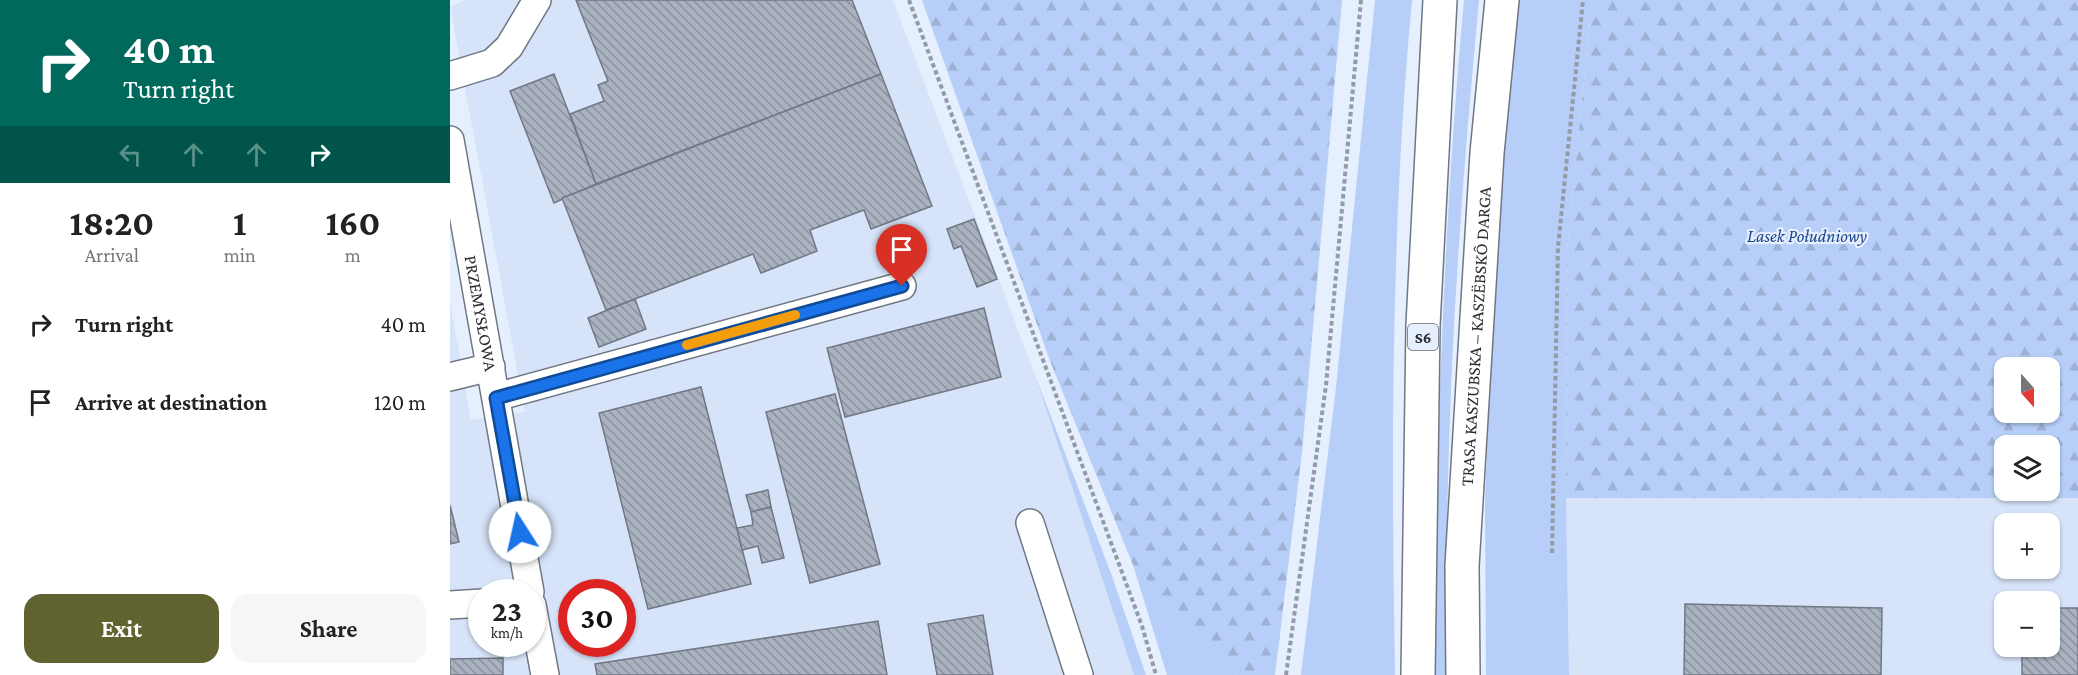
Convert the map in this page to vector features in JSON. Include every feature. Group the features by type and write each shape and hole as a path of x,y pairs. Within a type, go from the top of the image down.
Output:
{"highway":[{"name":"S6","path":"1419,675 1423,325 1440,0"},
{"name":"TRASA KASZUBSKA – KASZËBSKÔ DARGA","path":"1463,675 1462,566 1487,153 1502,0"}],"street":[{"path":"450,76 492,63 509,46 537,0"},
{"name":"PRZEMYSŁOWA","path":"450,140 528,579"},
{"path":"496,398 902,286"},
{"path":"450,376 490,367"},
{"path":"1030,523 1079,675"},
{"path":"450,605 468,604"},
{"path":"542,657 545,675"}],"path":[{"path":"909,0 1142,626 1156,675"},
{"path":"1286,675 1326,385 1361,0"},
{"path":"1552,553 1558,248 1583,0"}],"shaded area":[{"path":"465,0 893,0 1035,375 1134,675 450,675 450,303 471,420 525,412 450,7"},
{"path":"1566,498 1994,498 1994,501 2060,501 2060,498 2078,498 2078,675 1569,675"}],"green space":[{"path":"922,0 1342,0 1302,452 1275,675 1238,675 1133,565 1050,361"},
{"path":"1375,0 1412,0 1396,253 1393,422 1395,675 1301,675 1336,387"},
{"path":"1464,0 1479,0 1464,168 1453,337 1447,506 1448,675 1432,675 1446,253"},
{"path":"1514,0 1592,0 1567,250 1566,498 1569,675 1486,675 1485,501 1497,198"},
{"name":"Lasek Południowy","path":"1592,0 2078,0 2078,498 2060,498 2060,435 1994,435 1994,498 1566,498 1567,250"},
{"path":"1035,375 1112,576 1146,675 1134,675"},
{"path":"1133,565 1238,675 1167,675"}],"building":[{"path":"576,0 852,0 881,74 596,184 570,114 604,101 598,85 608,81"},
{"path":"554,74 596,184 554,203 510,91"},
{"path":"881,74 932,206 871,229 864,210 810,230 817,251 761,273 753,254 606,310 562,198"},
{"path":"974,219 997,279 977,287 961,246 954,249 947,229"},
{"path":"635,299 646,329 599,347 588,318"},
{"path":"984,308 1001,377 845,417 827,348"},
{"path":"701,387 751,584 648,609 599,413"},
{"path":"835,394 880,564 810,583 766,412"},
{"path":"768,490 771,507 751,512 746,495"},
{"path":"450,505 459,542 450,544"},
{"path":"771,507 784,558 762,563 758,546 742,550 737,528 753,525 751,512"},
{"path":"1685,604 1882,608 1881,675 1684,675"},
{"path":"2060,608 2078,608 2078,675 2022,675 2022,657 2060,657"},
{"path":"983,615 993,675 937,675 928,624"},
{"path":"878,621 887,675 597,675 595,664"},
{"path":"503,658 503,675 450,675 450,659"}],"slow traffic":[{"path":"687,345 795,315"}],"route":[{"path":"520,532 496,398 902,286"}]}
